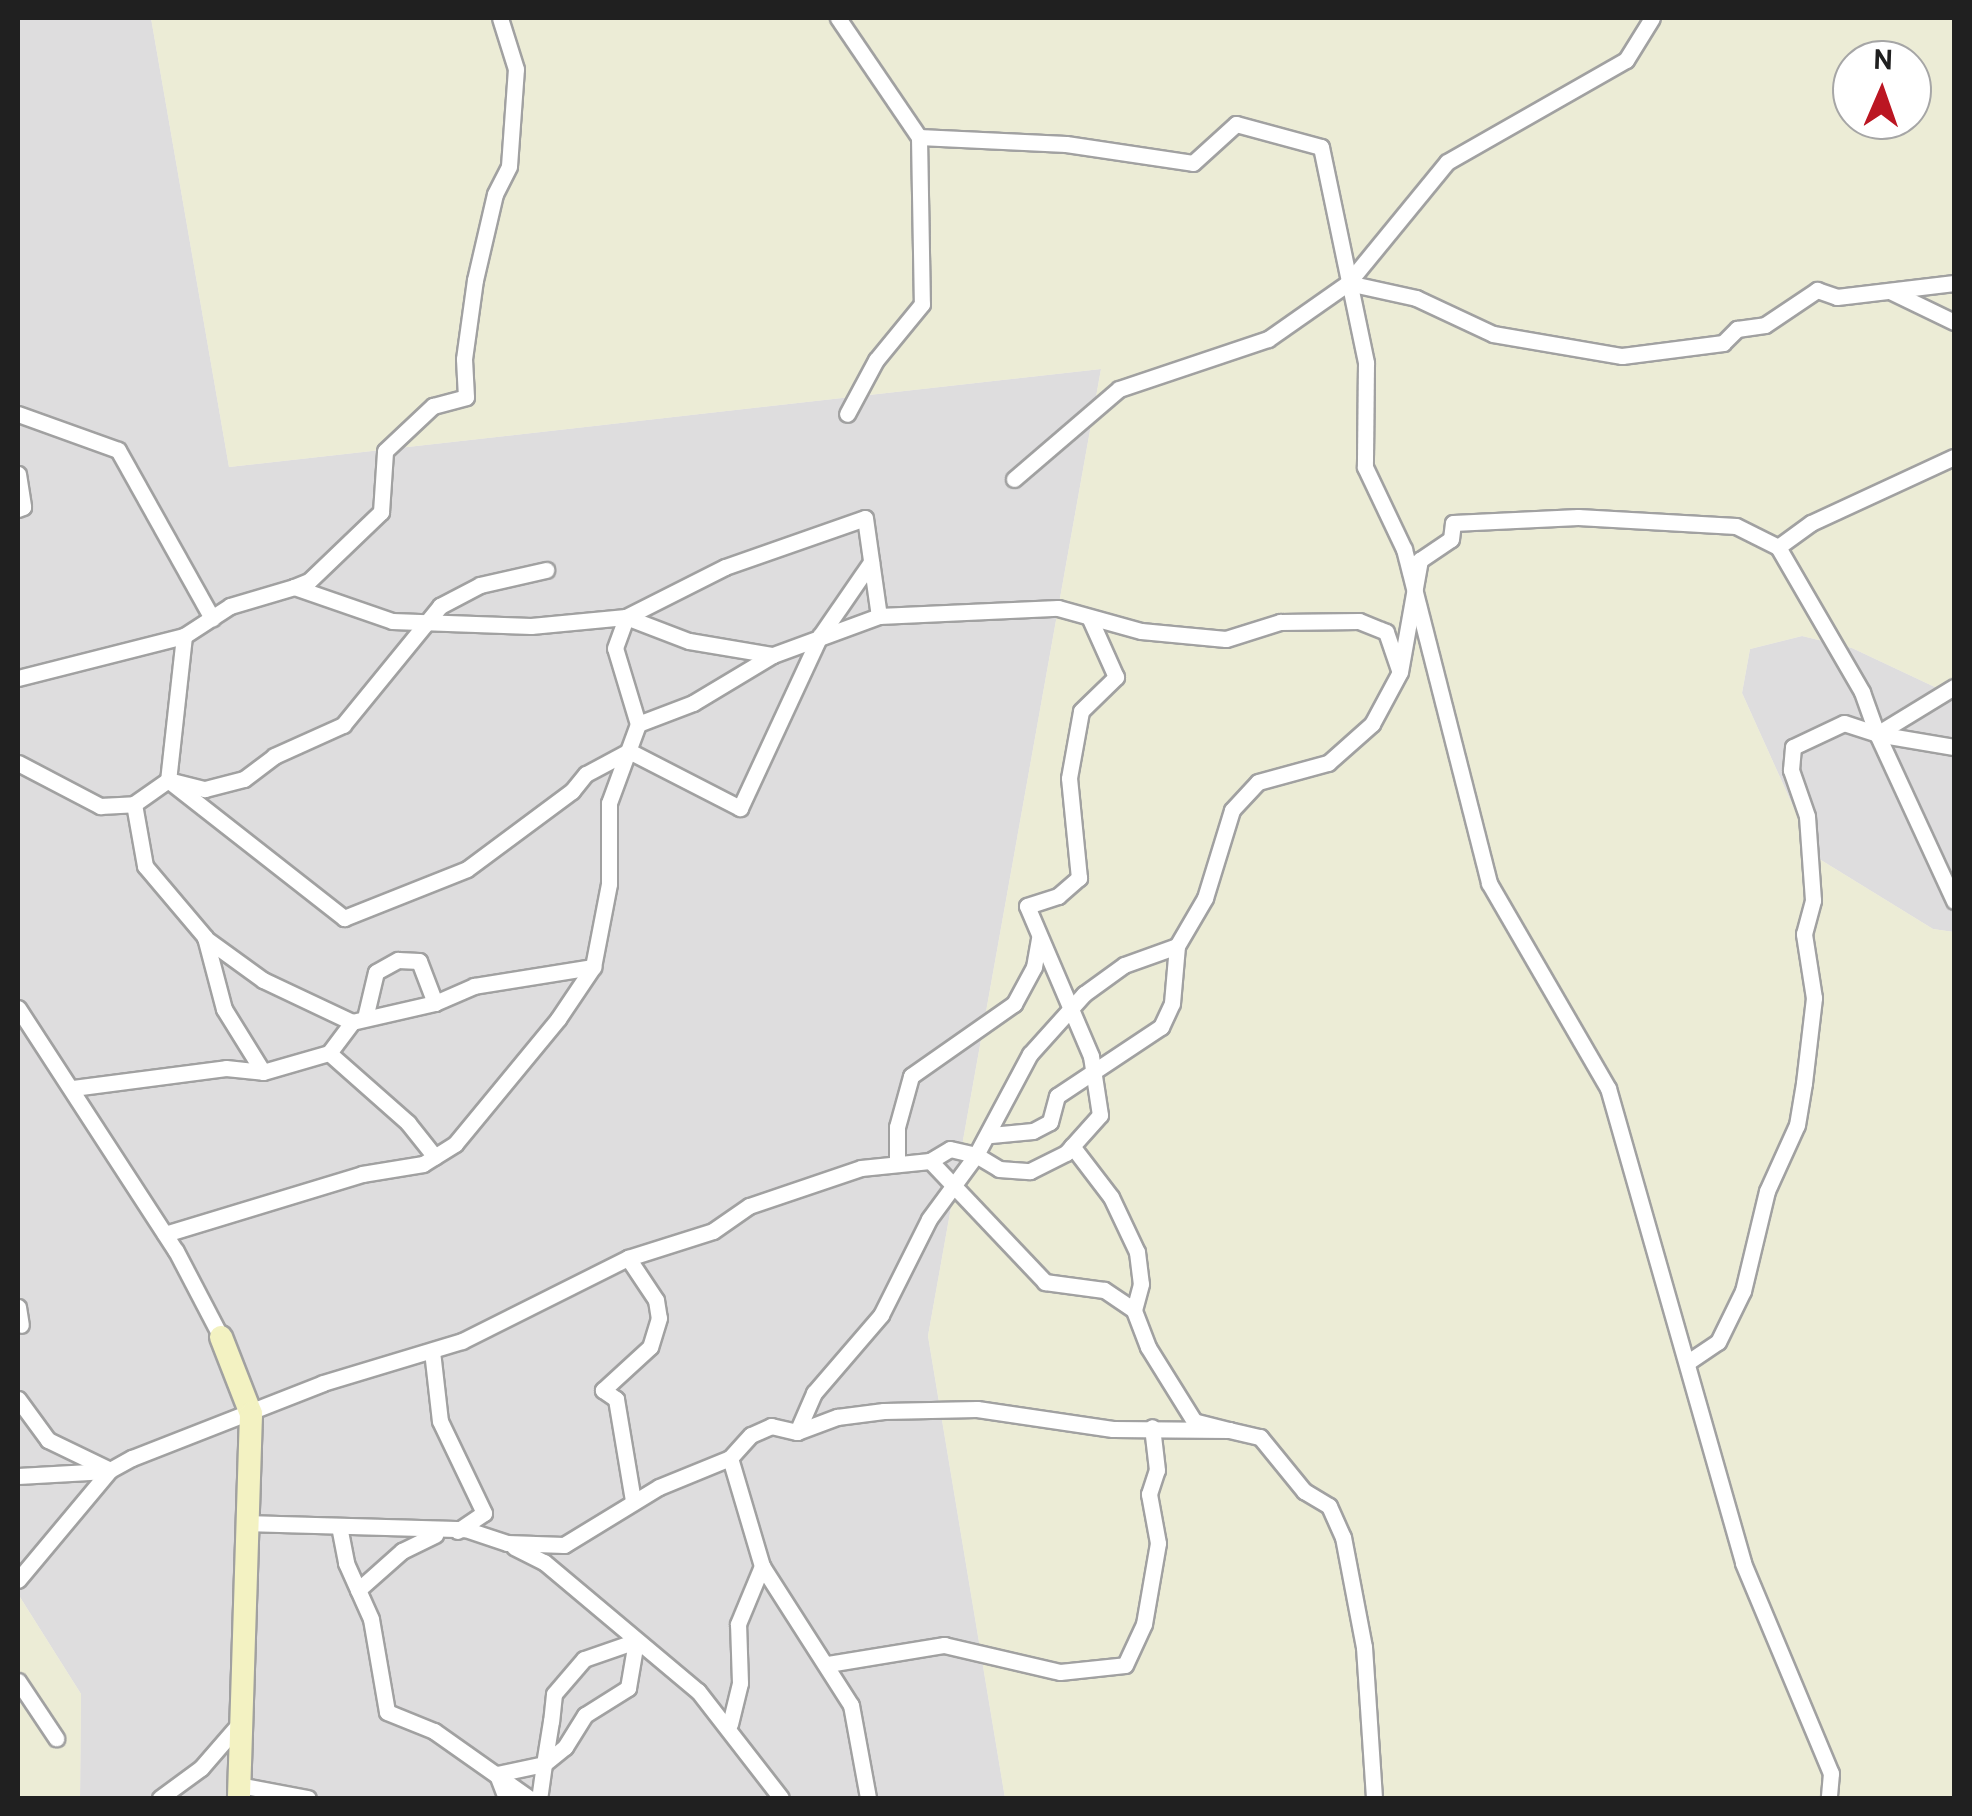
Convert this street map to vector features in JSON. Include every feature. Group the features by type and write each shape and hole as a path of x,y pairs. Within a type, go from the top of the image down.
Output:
{"main road":[{"path":"222,1337 252,1414 244,1522 239,1792"}],"street":[{"path":"18,678 184,636 212,618 310,581 381,512 385,451 434,406 466,397 464,359 475,280 495,194 510,166 516,69 500,18"},
{"path":"838,18 919,137 922,304 876,360 848,414"},
{"path":"1014,479 1119,389 1268,339 1348,283 1447,162 1626,60 1652,18"},
{"path":"919,137 1066,144 1192,163 1236,124 1321,146 1366,364 1365,467 1404,549 1414,609 1488,883 1608,1088 1742,1563 1830,1773 1829,1798"},
{"path":"1348,283 1434,304 1493,334 1622,356 1723,343 1737,330 1765,325 1817,290 1837,297 1954,283"},
{"path":"1892,292 1954,322"},
{"path":"18,414 118,450 212,618"},
{"path":"1778,547 1811,524 1954,457"},
{"path":"18,474 24,507 18,509"},
{"path":"990,1135 1033,1131 1050,1122 1057,1096 1094,1068 1162,1027 1172,1003 1178,946 1205,898 1232,810 1258,782 1328,763 1372,724 1400,672 1420,560 1450,539 1453,523 1578,517 1686,522 1736,526 1778,547 1862,692 1954,901"},
{"path":"294,587 392,621 531,626 626,617 725,567 834,525 865,518 879,616"},
{"path":"629,751 740,808 820,636 872,562"},
{"path":"168,780 204,789 244,779 274,756 344,725 440,606 480,585 546,570"},
{"path":"638,724 693,703 773,655 879,616 1058,608 1090,619 1226,639 1280,622 1359,621 1386,632 1400,672"},
{"path":"626,617 689,641 773,655"},
{"path":"165,1234 434,1157 456,1144 503,1089 593,967 609,884 610,803 638,724 616,648 626,617"},
{"path":"19,1479 110,1470 323,1383 432,1351 628,1258 713,1230 749,1206 897,1161 930,1162 950,1149 976,1155 999,1169 1030,1171 1072,1146 1100,1115 1094,1068 1068,1014 1058,967 1039,938 1027,906 1058,896 1080,878 1069,778 1081,711 1116,677 1090,619"},
{"path":"18,763 100,806 134,804 168,780 184,636"},
{"path":"1878,734 1954,687"},
{"path":"1688,1362 1718,1342 1743,1291 1767,1191 1796,1125 1804,1083 1814,998 1804,934 1813,900 1807,816 1791,770 1792,747 1844,723 1878,734 1954,747"},
{"path":"168,780 344,918 467,869 572,791 586,774 629,751"},
{"path":"134,804 145,866 205,938 263,980 359,1020 435,1003 474,986 593,967"},
{"path":"205,938 224,1009 263,1072"},
{"path":"897,1161 897,1127 911,1076 1014,1004 1034,968 1039,938"},
{"path":"797,1432 814,1394 881,1315 911,1250 990,1135 1030,1054 1124,964 1178,946"},
{"path":"73,1088 226,1068 263,1072 329,1053 359,1020 376,972 398,960 419,962 435,1003"},
{"path":"18,1008 165,1234 222,1337"},
{"path":"329,1053 408,1123 434,1157"},
{"path":"1072,1146 1110,1197 1138,1252 1134,1310 1148,1347 1194,1420 1260,1437 1304,1490 1329,1506 1343,1537 1364,1647 1374,1798"},
{"path":"930,1162 1045,1282 1104,1290 1134,1310"},
{"path":"628,1258 656,1300 659,1318 650,1347 604,1390 616,1399 633,1502"},
{"path":"18,1306 22,1325"},
{"path":"358,1590 423,1537 465,1529 484,1513 440,1421 432,1351"},
{"path":"18,1399 48,1440 110,1470"},
{"path":"506,1543 564,1545 633,1502 730,1458 751,1435 771,1426 797,1432 837,1417 978,1408 1114,1429 1152,1426 1229,1430"},
{"path":"828,1664 944,1645 1060,1672 1125,1665 1144,1624 1158,1543 1150,1494 1156,1470 1152,1426"},
{"path":"730,1458 762,1566 828,1664 850,1706 868,1798"},
{"path":"18,1580 110,1470"},
{"path":"244,1522 465,1529 544,1562 730,1724 782,1798"},
{"path":"339,1526 370,1619 387,1712 434,1731 529,1798"},
{"path":"730,1724 740,1683 738,1624 762,1566"},
{"path":"497,1774 544,1764 565,1748 586,1715 628,1688 636,1642"},
{"path":"539,1798 554,1694 584,1659 636,1642"},
{"path":"18,1681 56,1738"},
{"path":"160,1798 201,1768 240,1723"},
{"path":"497,1774 506,1798"},
{"path":"239,1792 308,1798"}],"shaded area":[{"path":"18,18 151,18 229,467 1101,369 928,1336 1005,1798 80,1798 81,1694 18,1594"},
{"path":"1802,636 1852,648 1954,696 1954,932 1933,929 1816,857 1742,693 1750,649"}],"green space":[{"path":"151,18 1954,18 1954,696 1852,648 1802,636 1750,649 1742,693 1816,857 1933,929 1954,932 1954,1798 1005,1798 928,1336 1101,369 229,467"},
{"path":"18,1594 81,1694 80,1798 18,1798"}]}
